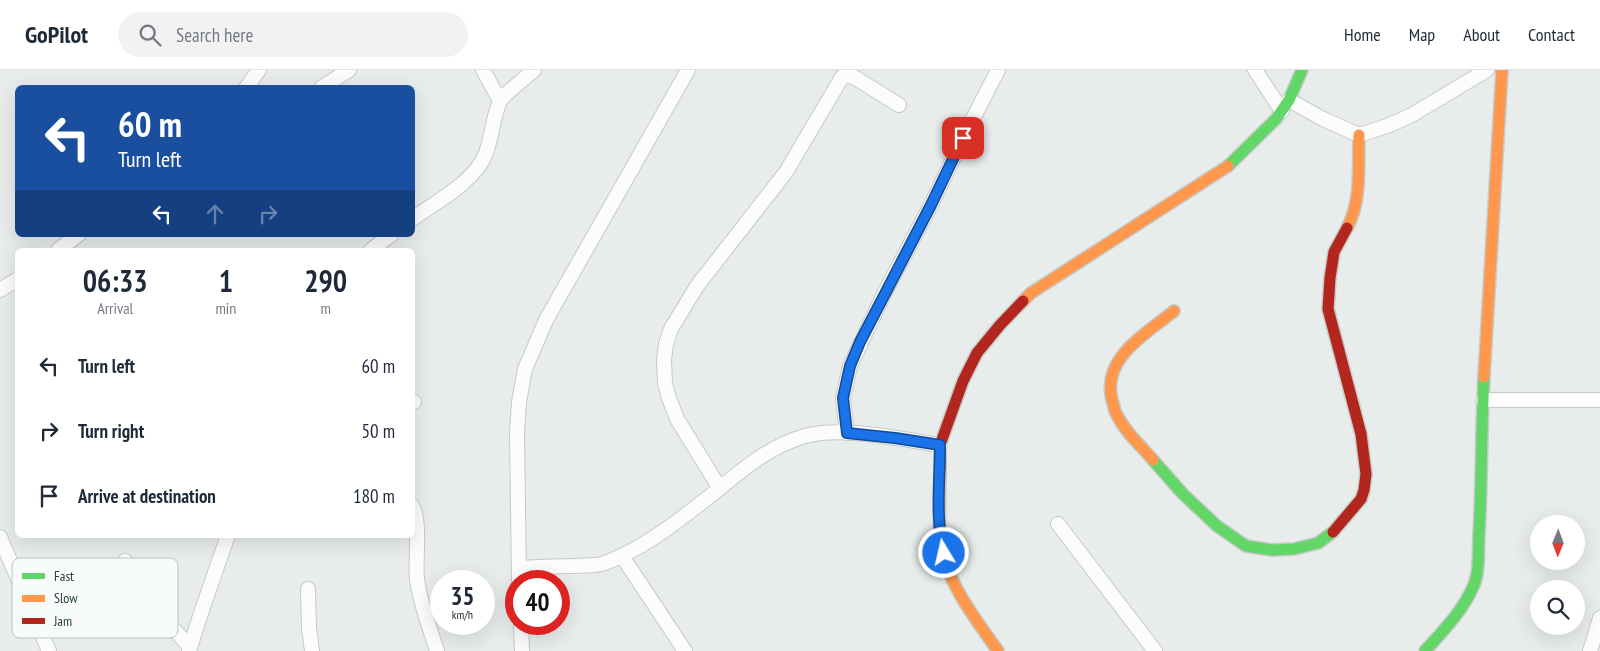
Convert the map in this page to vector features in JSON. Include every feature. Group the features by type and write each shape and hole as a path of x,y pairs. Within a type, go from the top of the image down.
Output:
{"street":[{"path":"248,85 259,70"},
{"path":"326,85 349,70"},
{"path":"483,70 500,101"},
{"path":"415,217 457,187 478,169 486,155 500,101 534,70"},
{"path":"519,570 517,432 519,402 525,369 546,320 688,70"},
{"path":"847,433 843,398 850,366 885,292 931,205 998,70"},
{"path":"1255,70 1286,106 1323,119 1359,135 1410,116 1487,70"},
{"path":"998,651 966,606 946,565 941,542 940,445 963,381 978,353 1000,325 1031,293 1231,164 1276,119 1286,106 1302,70"},
{"path":"1424,651 1452,621 1464,604 1474,585 1479,553 1483,400 1502,70"},
{"path":"719,488 677,419 669,398 665,383 664,360 666,344 671,329 697,286 786,172 842,77 847,75 854,77 899,105"},
{"path":"1174,311 1126,350 1115,366 1111,377 1110,392 1116,414 1183,494 1217,526 1246,546 1272,550 1294,549 1318,543 1337,529 1361,499 1366,474 1362,434 1328,309 1334,252 1354,216 1357,200 1359,135"},
{"path":"61,248 75,237"},
{"path":"373,248 388,237"},
{"path":"0,290 15,281"},
{"path":"1483,400 1600,400"},
{"path":"555,570 599,564 622,556 652,538 701,503 759,457 781,444 807,436 835,432 940,445"},
{"path":"415,515 418,581 421,599 437,651"},
{"path":"1058,524 1155,651"},
{"path":"0,537 12,565"},
{"path":"190,649 227,538"},
{"path":"622,556 685,651"},
{"path":"308,589 309,628 312,651"},
{"path":"1590,651 1600,618"},
{"path":"178,635 190,649"},
{"path":"521,635 522,651"},
{"path":"43,638 49,651"}],"traffic: fast":[{"path":"1228,166 1276,119 1289,100 1302,70"},
{"path":"1425,651 1452,621 1463,605 1469,596 1477,575 1484,377"},
{"path":"1153,460 1183,494 1217,526 1246,546 1272,550 1294,549 1318,543 1333,532"}],"traffic: slow":[{"path":"1484,377 1502,70"},
{"path":"1347,228 1352,218 1357,195 1359,135"},
{"path":"1023,301 1031,293 1228,166"},
{"path":"1153,460 1120,421 1112,400 1110,385 1113,371 1129,348 1174,311"},
{"path":"940,469 940,525 944,558 949,573 963,600 998,651"}],"traffic: jam":[{"path":"1333,532 1361,499 1366,474 1361,434 1328,309 1334,252 1347,228"},
{"path":"940,469 940,445 963,381 977,353 1023,301"}],"route":[{"path":"944,553 940,524 940,445 847,433 843,398 850,366 860,342 931,205 963,138"}]}
